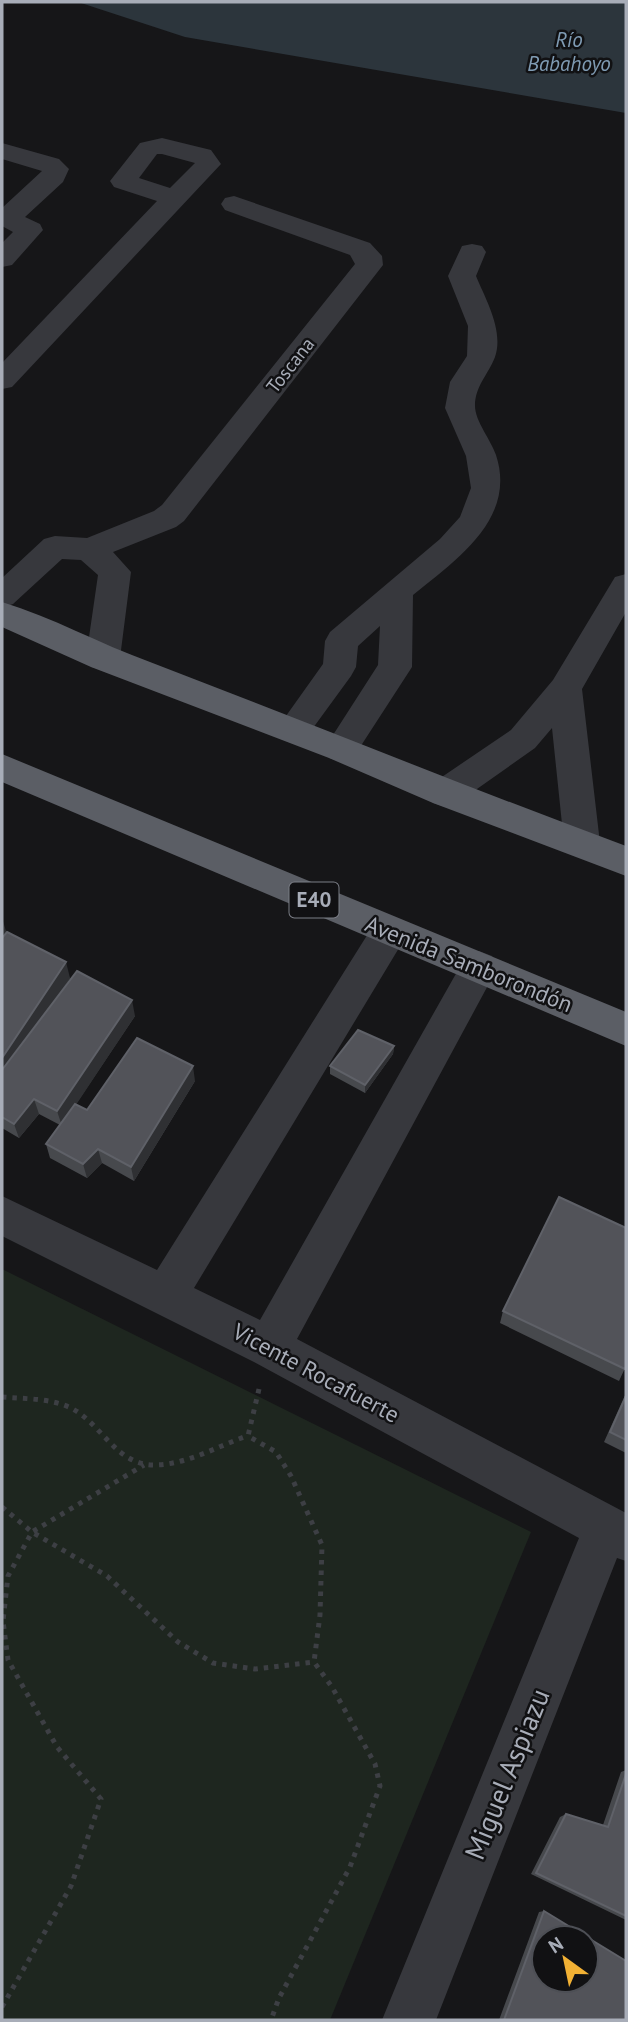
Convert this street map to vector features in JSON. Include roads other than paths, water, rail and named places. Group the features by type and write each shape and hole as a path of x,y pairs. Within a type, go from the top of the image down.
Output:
{"highway":[{"path":"2,614 103,658 293,730 445,793 626,861"},
{"name":"Avenida Samborondón","path":"2,767 389,932 626,1029"}],"street":[{"path":"2,150 56,169 54,176 5,217 30,230 2,259"},
{"path":"2,380 176,200"},
{"name":"Toscana","path":"2,596 55,547 89,549 166,519 173,513 369,265 368,257 360,249 234,204"},
{"path":"293,730 339,667 342,641 451,547 474,521 486,488 481,456 460,408 465,382 481,356 482,326 462,276 472,252"},
{"path":"89,549 115,572 103,658"},
{"path":"445,793 523,739 565,689 626,585"},
{"path":"341,750 395,667 397,591"},
{"path":"336,671 380,689"},
{"path":"565,689 582,843"},
{"path":"511,748 572,770"},
{"path":"166,1296 389,932"},
{"path":"269,1347 479,967"},
{"name":"Vicente Rocafuerte","path":"2,1215 269,1347 616,1533"},
{"name":"Miguel Aspiazu","path":"409,2020 616,1533"}],"water":[{"name":"Río Babahoyo","path":"78,2 626,2 626,113 185,37"}]}
